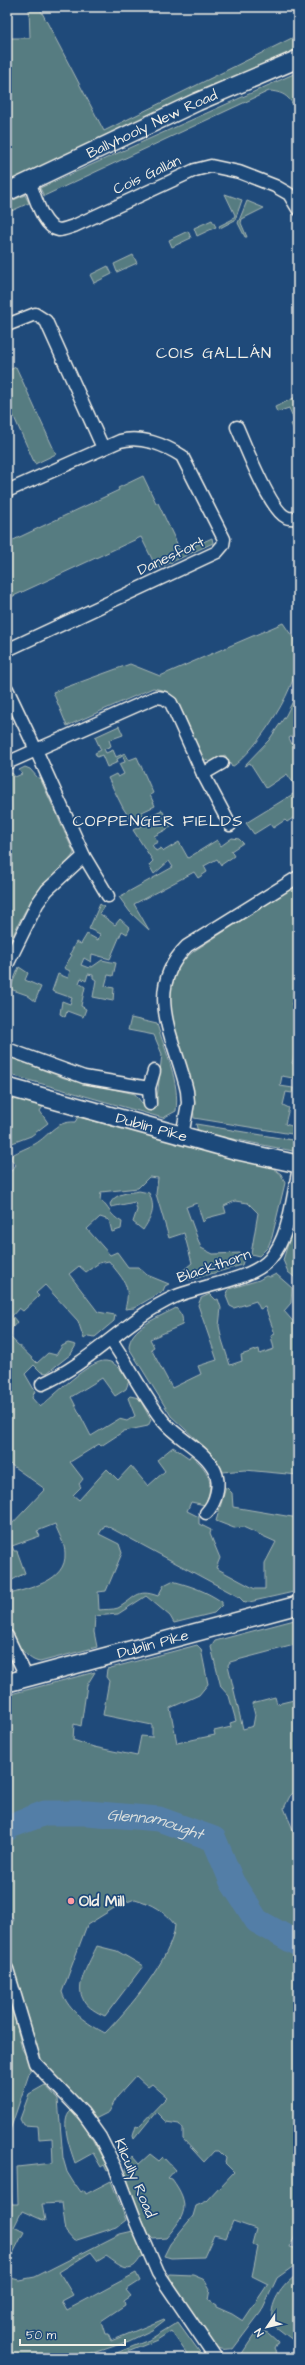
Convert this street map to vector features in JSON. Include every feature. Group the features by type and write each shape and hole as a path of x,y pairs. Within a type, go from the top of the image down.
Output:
{"street":[{"name":"Ballyhooly New Road","path":"7,192 197,102 298,59"},
{"name":"Cois Gallán","path":"29,181 45,219 51,227 60,230 74,226 195,170 210,166 239,172 275,186 289,194 298,209"},
{"path":"7,325 35,314 46,321 103,448"},
{"path":"237,427 273,503 286,518 298,518"},
{"name":"Danesfort","path":"7,491 103,448 120,441 135,438 174,450 182,456 224,539 223,545 217,552 7,650"},
{"path":"7,689 84,856 108,896"},
{"path":"7,763 156,697 164,698 171,703 203,774 230,825"},
{"path":"203,774 222,763"},
{"path":"7,965 21,934 47,890 84,856"},
{"path":"182,1136 187,1119 186,1090 163,1005 164,983 170,968 187,946 298,877"},
{"path":"7,1049 84,1077 150,1088"},
{"path":"150,1104 150,1088 154,1071"},
{"name":"Dublin Pike","path":"7,1086 182,1136 298,1164"},
{"name":"Blackthorn","path":"42,1384 71,1369 145,1314 172,1298 251,1272 268,1261 275,1253 284,1231 298,1173"},
{"path":"111,1340 165,1422 208,1460 215,1472 216,1494 212,1506 206,1513"},
{"name":"Dublin Pike","path":"7,1683 298,1605"},
{"path":"7,1636 27,1678"},
{"name":"Kilcully Road","path":"7,1969 36,2063 83,2113 100,2137 115,2167 156,2269 216,2358"}],"green space":[{"path":"7,7 39,7 104,131 298,35 298,50 191,96 7,182 7,38 30,38 29,8"},
{"path":"298,72 298,116 291,101 285,95 269,91 44,196 40,188"},
{"path":"225,194 242,200 235,220 220,228 219,226 233,219 235,215"},
{"path":"25,195 29,203 7,213 7,203"},
{"path":"247,201 264,208 242,219 241,223 247,237 245,237 238,223"},
{"path":"212,220 216,227 197,236 194,228"},
{"path":"188,231 191,238 172,247 169,240"},
{"path":"133,255 137,263 117,272 114,264"},
{"path":"108,266 112,274 94,283 90,275"},
{"path":"16,367 56,454 35,464 9,406 7,407 7,371"},
{"path":"298,396 298,438 291,424 295,422 289,408 277,412 275,407"},
{"path":"143,476 156,503 158,503 181,552 212,538 213,543 157,569 141,537 7,599 7,543 119,490 118,488"},
{"path":"283,623 298,645 298,650 296,651 297,664 293,679 286,696 265,731 242,759 232,767 225,755 211,762 202,759 183,713 173,697 165,691 153,688 67,726 53,692 130,664 160,676"},
{"path":"298,691 298,732 289,738 292,744 296,741 298,744 298,786 296,787 287,774 266,788 250,763 244,766 269,740 286,715"},
{"path":"119,726 123,735 109,740 111,746 104,749 106,753 113,750 116,757 125,753 129,760 137,757 153,793 150,795 155,806 142,812 144,817 133,823 123,808 108,778 116,774 118,777 124,774 119,764 125,762 123,756 117,759 118,762 107,767 102,755 97,757 95,753 101,750 95,737"},
{"path":"25,767 30,769 38,778 40,778 74,853 67,863 29,904 7,948 7,775 12,773 15,777 22,774 19,770"},
{"path":"298,791 298,811 294,814 296,816 287,822 285,820 273,828 270,824 254,834 246,823"},
{"path":"162,810 171,827 154,836 158,842 152,845 156,851 161,848 164,851 179,842 188,858 217,840 221,846 232,838 239,839 243,843 231,851 234,856 221,865 217,859 204,866 207,872 198,878 194,872 134,904 149,930 130,912 119,897 173,867 169,861 154,874 149,865 153,861 133,830 147,823 145,818"},
{"path":"298,884 298,996 291,1004 298,1010 298,1047 292,1063 298,1069 298,1079 282,1076 280,1086 293,1088 292,1093 286,1092 283,1105 289,1108 285,1124 298,1128 298,1135 194,1118 188,1072 174,1029 170,1007 170,985 173,975 182,962 194,951"},
{"path":"100,904 104,907 99,913 115,925 120,919 130,928 127,934 122,931 110,959 92,954 91,962 84,958 81,965 89,968 102,960 116,963 113,976 108,975 105,986 114,988 113,1001 93,997 96,980 93,978 93,975 88,974 86,981 81,978 79,983 85,987 81,1006 86,1009 83,1017 67,1011 65,1017 60,1014 62,1001 70,1004 72,998 52,991 58,974 68,978 70,971 64,968 72,955 70,954 76,942 81,944 87,934 98,940 100,934 89,929"},
{"path":"19,967 28,973 25,980 41,987 35,1001 27,995 10,989"},
{"path":"131,1018 157,1024 168,1056 174,1078 177,1100 176,1111 163,1118 7,1074 7,1056 64,1078 135,1094 145,1107 156,1107 162,1054 154,1035 128,1030"},
{"path":"7,1095 44,1105 40,1111 48,1123 31,1136 7,1145"},
{"path":"78,1117 273,1168 281,1174 285,1183 272,1237 268,1247 259,1256 251,1254 258,1213 248,1203 235,1201 224,1206 226,1213 207,1218 203,1222 197,1203 186,1207 201,1248 213,1254 240,1253 244,1258 242,1265 190,1280 185,1278 181,1279 180,1273 192,1263 184,1233 169,1238 156,1194 158,1178 149,1177 138,1188 101,1192 100,1200 114,1216 122,1222 121,1229 112,1232 109,1220 100,1217 87,1229 110,1255 117,1252 128,1267 138,1267 147,1275 169,1284 165,1286 163,1291 134,1308 125,1309 127,1293 124,1282 109,1261 99,1263 86,1272 79,1266 69,1274 98,1312 115,1315 114,1321 95,1337 88,1336 84,1339 78,1321 45,1285 36,1293 39,1296 23,1311 19,1308 12,1316 17,1322 12,1328 11,1338 37,1363 48,1353 56,1355 62,1346 68,1343 76,1345 71,1354 47,1373 41,1372 34,1365 25,1374 35,1391 32,1398 40,1407 82,1372 99,1362 106,1361 113,1363 122,1371 129,1381 126,1389 115,1396 102,1378 71,1397 91,1436 119,1419 127,1421 135,1416 128,1398 130,1396 139,1398 151,1420 148,1426 124,1431 101,1446 99,1444 70,1462 83,1479 79,1484 81,1487 73,1495 79,1500 107,1469 118,1480 131,1466 148,1486 165,1471 157,1460 173,1447 189,1458 191,1455 202,1466 208,1477 210,1490 205,1505 191,1502 187,1511 199,1517 199,1524 211,1530 210,1534 220,1558 216,1568 255,1589 265,1589 265,1563 276,1542 243,1527 234,1528 216,1521 226,1487 232,1493 233,1507 298,1518 298,1591 245,1603 239,1597 105,1525 99,1534 119,1544 122,1553 106,1591 98,1592 99,1610 118,1608 136,1595 140,1594 145,1593 158,1596 164,1585 172,1581 204,1592 222,1602 222,1605 214,1613 174,1623 170,1616 146,1596 118,1614 95,1616 94,1632 97,1647 40,1662 29,1657 24,1652 12,1633 6,1617 7,1595 35,1586 53,1577 60,1571 64,1563 65,1550 55,1524 37,1531 40,1536 12,1546 14,1551 17,1551 25,1573 7,1583 7,1525 9,1527 45,1489 7,1462 7,1176 16,1165 11,1159 12,1155 35,1144 58,1126 68,1122 75,1122"},
{"path":"196,1124 298,1141 298,1152 198,1132"},
{"path":"139,1191 149,1193 153,1208 149,1221 143,1230 133,1222 137,1210 135,1202 111,1207 110,1204 112,1200 118,1196"},
{"path":"298,1212 298,1280 288,1272 283,1260"},
{"path":"276,1274 292,1288 291,1303 284,1311 298,1327 298,1475 245,1470 223,1472 212,1454 171,1416 129,1348 130,1341 140,1328 176,1308 182,1317 182,1325 150,1339 154,1347 151,1349 172,1388 201,1374 198,1366 217,1360 198,1305 201,1298 210,1294 216,1300 218,1299 221,1308 219,1326 230,1365 242,1361 241,1355 259,1349 260,1354 274,1349 271,1336 275,1334 265,1307 260,1309 256,1301 234,1308 230,1306 226,1296 229,1289"},
{"path":"298,1619 298,1644 230,1662 228,1665 243,1729 253,1726 255,1715 252,1703 275,1697 277,1704 298,1699 298,1788 290,1796 284,1808 294,1832 298,1832 298,2229 290,2247 298,2249 298,2263 277,2278 261,2312 233,2349 220,2349 213,2344 171,2283 169,2274 193,2275 205,2280 210,2289 208,2300 216,2305 216,2307 243,2321 268,2284 252,2276 258,2247 252,2244 256,2229 233,2221 226,2238 214,2235 204,2257 171,2258 164,2256 170,2244 193,2216 196,2206 207,2201 234,2172 225,2163 226,2158 219,2151 214,2151 204,2162 183,2139 183,2129 179,2124 166,2122 156,2112 134,2139 133,2136 136,2126 138,2127 167,2097 152,2084 148,2087 136,2076 117,2097 109,2112 95,2119 74,2094 44,2066 37,2053 7,1952 7,1930 14,1920 7,1912 7,1695 95,1672 87,1685 81,1726 74,1724 73,1740 94,1747 137,1756 141,1736 152,1737 152,1725 103,1715 109,1681 106,1677 107,1669 197,1645 201,1649 208,1684 199,1695 170,1708 177,1743 215,1735 214,1731 231,1727 230,1723 236,1721 229,1696 221,1687 211,1647 215,1641","holes":["135,1899 162,1912 171,1920 175,1925 172,1938 166,1952 148,1983 105,2033 79,2016 69,2005 62,1992 87,1925 119,1905"]},
{"path":"97,1946 117,1951 143,1966 105,2016 85,2002 81,1994 83,1977"},
{"path":"7,1985 22,2049 29,2060 30,2071 7,2139"},
{"path":"45,2085 58,2099 63,2158 67,2172 81,2192 84,2190 86,2194 111,2181 126,2220 117,2227 74,2241 66,2232 62,2203 42,2204 45,2221 22,2211 14,2227 24,2232 9,2261 7,2163 12,2204 18,2204 17,2167 53,2163 52,2138 39,2139 38,2126 23,2125 20,2119 29,2094"},
{"path":"71,2111 86,2128 109,2170 107,2171 104,2165 101,2167 93,2153 75,2163 66,2128 66,2121"},
{"path":"150,2154 159,2161 163,2157 175,2170 168,2178 172,2179 178,2188 184,2203 182,2216 166,2238 153,2239 149,2235 130,2190 125,2170 132,2156 139,2164"},
{"path":"133,2231 144,2255 135,2265 125,2268 106,2256 98,2261 91,2252 59,2272 73,2295 62,2301 67,2310 136,2273 140,2281 126,2290 131,2296 124,2301 125,2305 101,2321 105,2334 108,2334 111,2341 164,2319 165,2320 152,2330 129,2341 80,2358 7,2358 7,2277 19,2280 35,2277 120,2234"},
{"path":"298,2274 298,2344 272,2324 272,2309 274,2302 286,2284"},
{"path":"178,2322 204,2358 190,2358 171,2331 157,2340 123,2354 124,2358 104,2358 149,2340"},
{"path":"261,2331 268,2333 278,2342 274,2349 276,2353 271,2358 239,2358 255,2334"}],"waterway":[{"name":"Glennamought","path":"7,1829 10,1826 45,1813 87,1813 159,1819 214,1839 232,1882 257,1921 298,1944"}],"place":[{"name":"Old Mill","path":"71,1901"}],"district":[{"name":"COIS GALLÁN","path":"214,353"},
{"name":"COPPENGER FIELDS","path":"158,821"}]}
